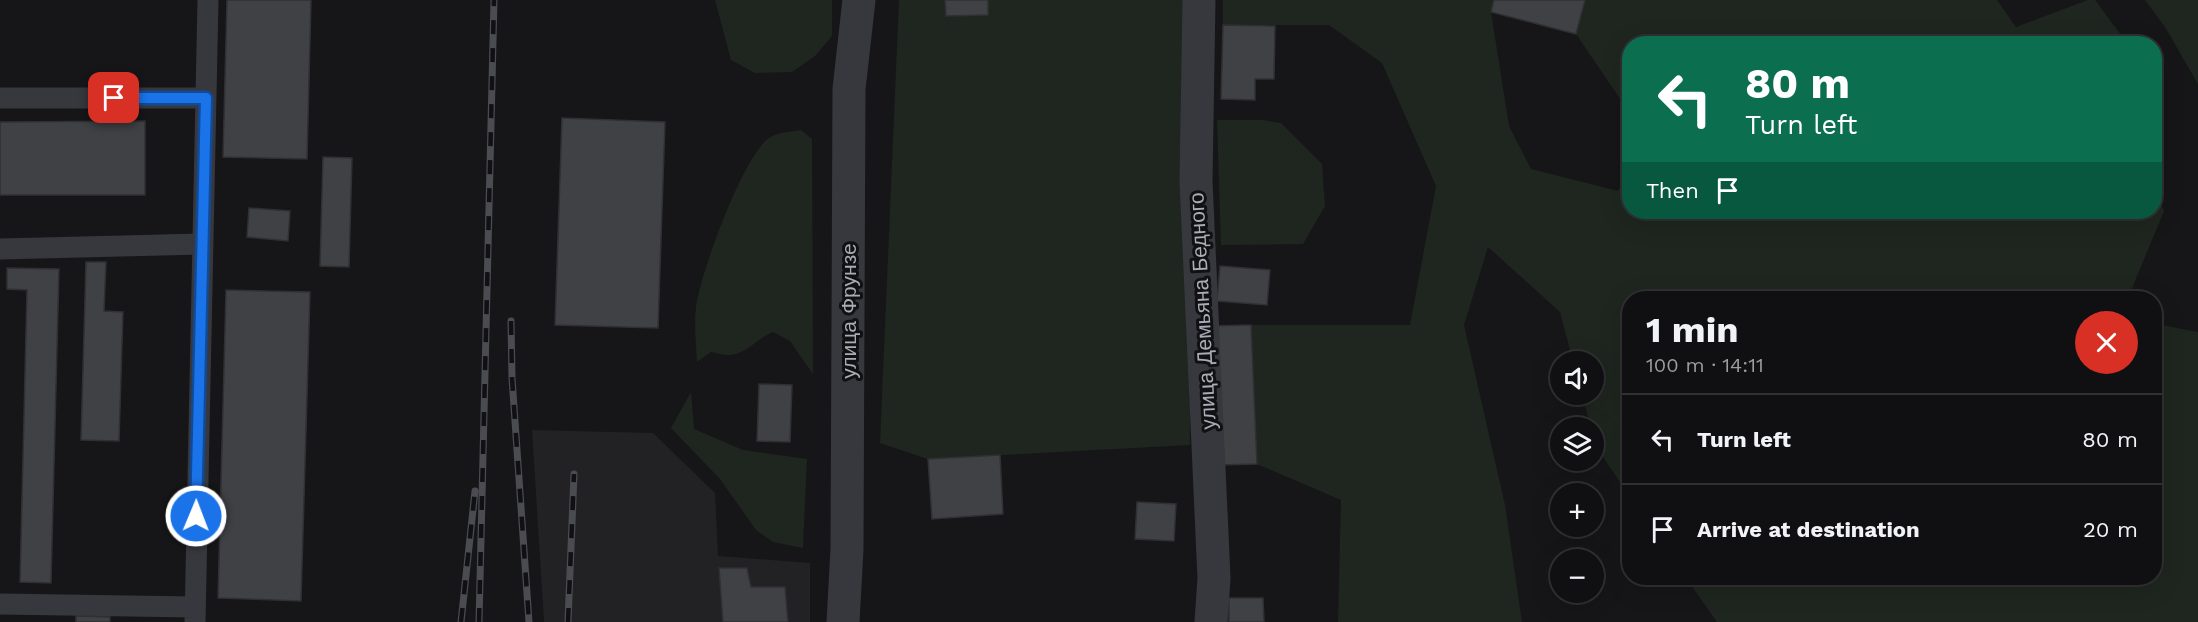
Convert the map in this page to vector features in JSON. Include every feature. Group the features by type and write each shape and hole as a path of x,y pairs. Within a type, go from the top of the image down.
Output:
{"street":[{"name":"улица Фрунзе","path":"843,622 847,549 849,89 859,0"},
{"name":"улица Демьяна Бедного","path":"1199,0 1196,181 1214,578 1211,622"}],"lane":[{"path":"0,604 195,614 208,0"},
{"path":"0,98 206,98"},
{"path":"0,249 202,244"}],"shaded area":[{"path":"715,0 832,0 832,36 815,56 792,72 755,73 731,60"},
{"path":"899,0 945,0 946,16 988,15 988,0 1189,0 1190,445 928,459 880,443"},
{"path":"1223,0 1494,0 1491,12 1509,126 1531,169 1618,191 1622,183 1622,219 2161,219 2131,291 1622,291 1622,485 1604,459 1604,417 1588,417 1585,405 1604,405 1604,351 1570,351 1560,312 1488,247 1464,325 1505,505 1522,622 1338,622 1341,500 1257,464 1251,325 1410,325 1436,186 1382,63 1329,25 1223,25"},
{"path":"1585,0 1997,0 2016,27 2088,0 2095,0 2122,36 1622,36 1622,102 1576,34"},
{"path":"2145,0 2198,0 2198,84 2165,27"},
{"path":"1217,120 1263,120 1281,123 1322,164 1325,206 1303,244 1221,245"},
{"path":"801,130 812,139 813,374 790,341 773,332 737,354 726,355 711,352 697,362 696,307 705,269 724,217 747,167 759,149 773,136"},
{"path":"2162,325 2198,332 2198,622 1717,622 1691,585 2162,585"},
{"path":"691,392 694,429 743,450 807,459 803,548 773,542 756,530 720,479 671,428"},
{"path":"532,430 653,433 715,493 718,556 810,563 810,622 544,622"}],"building":[{"path":"227,0 311,0 307,159 223,157"},
{"path":"945,0 988,0 988,15 946,16"},
{"path":"1494,0 1585,0 1576,34 1491,12"},
{"path":"1223,25 1275,26 1274,79 1255,79 1255,100 1221,99"},
{"path":"562,118 665,122 658,328 555,325"},
{"path":"145,121 145,195 0,195 0,122"},
{"path":"323,157 352,158 349,267 320,266"},
{"path":"249,208 290,211 288,241 247,237"},
{"path":"86,262 106,262 104,311 123,312 119,441 81,440"},
{"path":"1220,266 1270,270 1267,305 1217,301"},
{"path":"7,268 59,269 51,583 20,582 27,290 7,289"},
{"path":"226,290 310,292 301,601 218,598"},
{"path":"1251,325 1257,464 1219,465 1213,326"},
{"path":"759,384 792,385 790,442 757,441"},
{"path":"1000,455 1003,514 932,519 928,459"},
{"path":"1137,502 1176,504 1174,541 1135,539"},
{"path":"719,568 747,568 751,587 785,587 788,622 723,622"},
{"path":"1229,598 1263,598 1264,622 1229,622"},
{"path":"76,616 110,617 110,622 76,622"}],"railway":[{"path":"479,622 494,0"},
{"path":"511,321 512,378 529,622"},
{"path":"568,622 574,474"},
{"path":"461,622 475,491"}],"route":[{"path":"114,98 206,98 196,516"}]}
